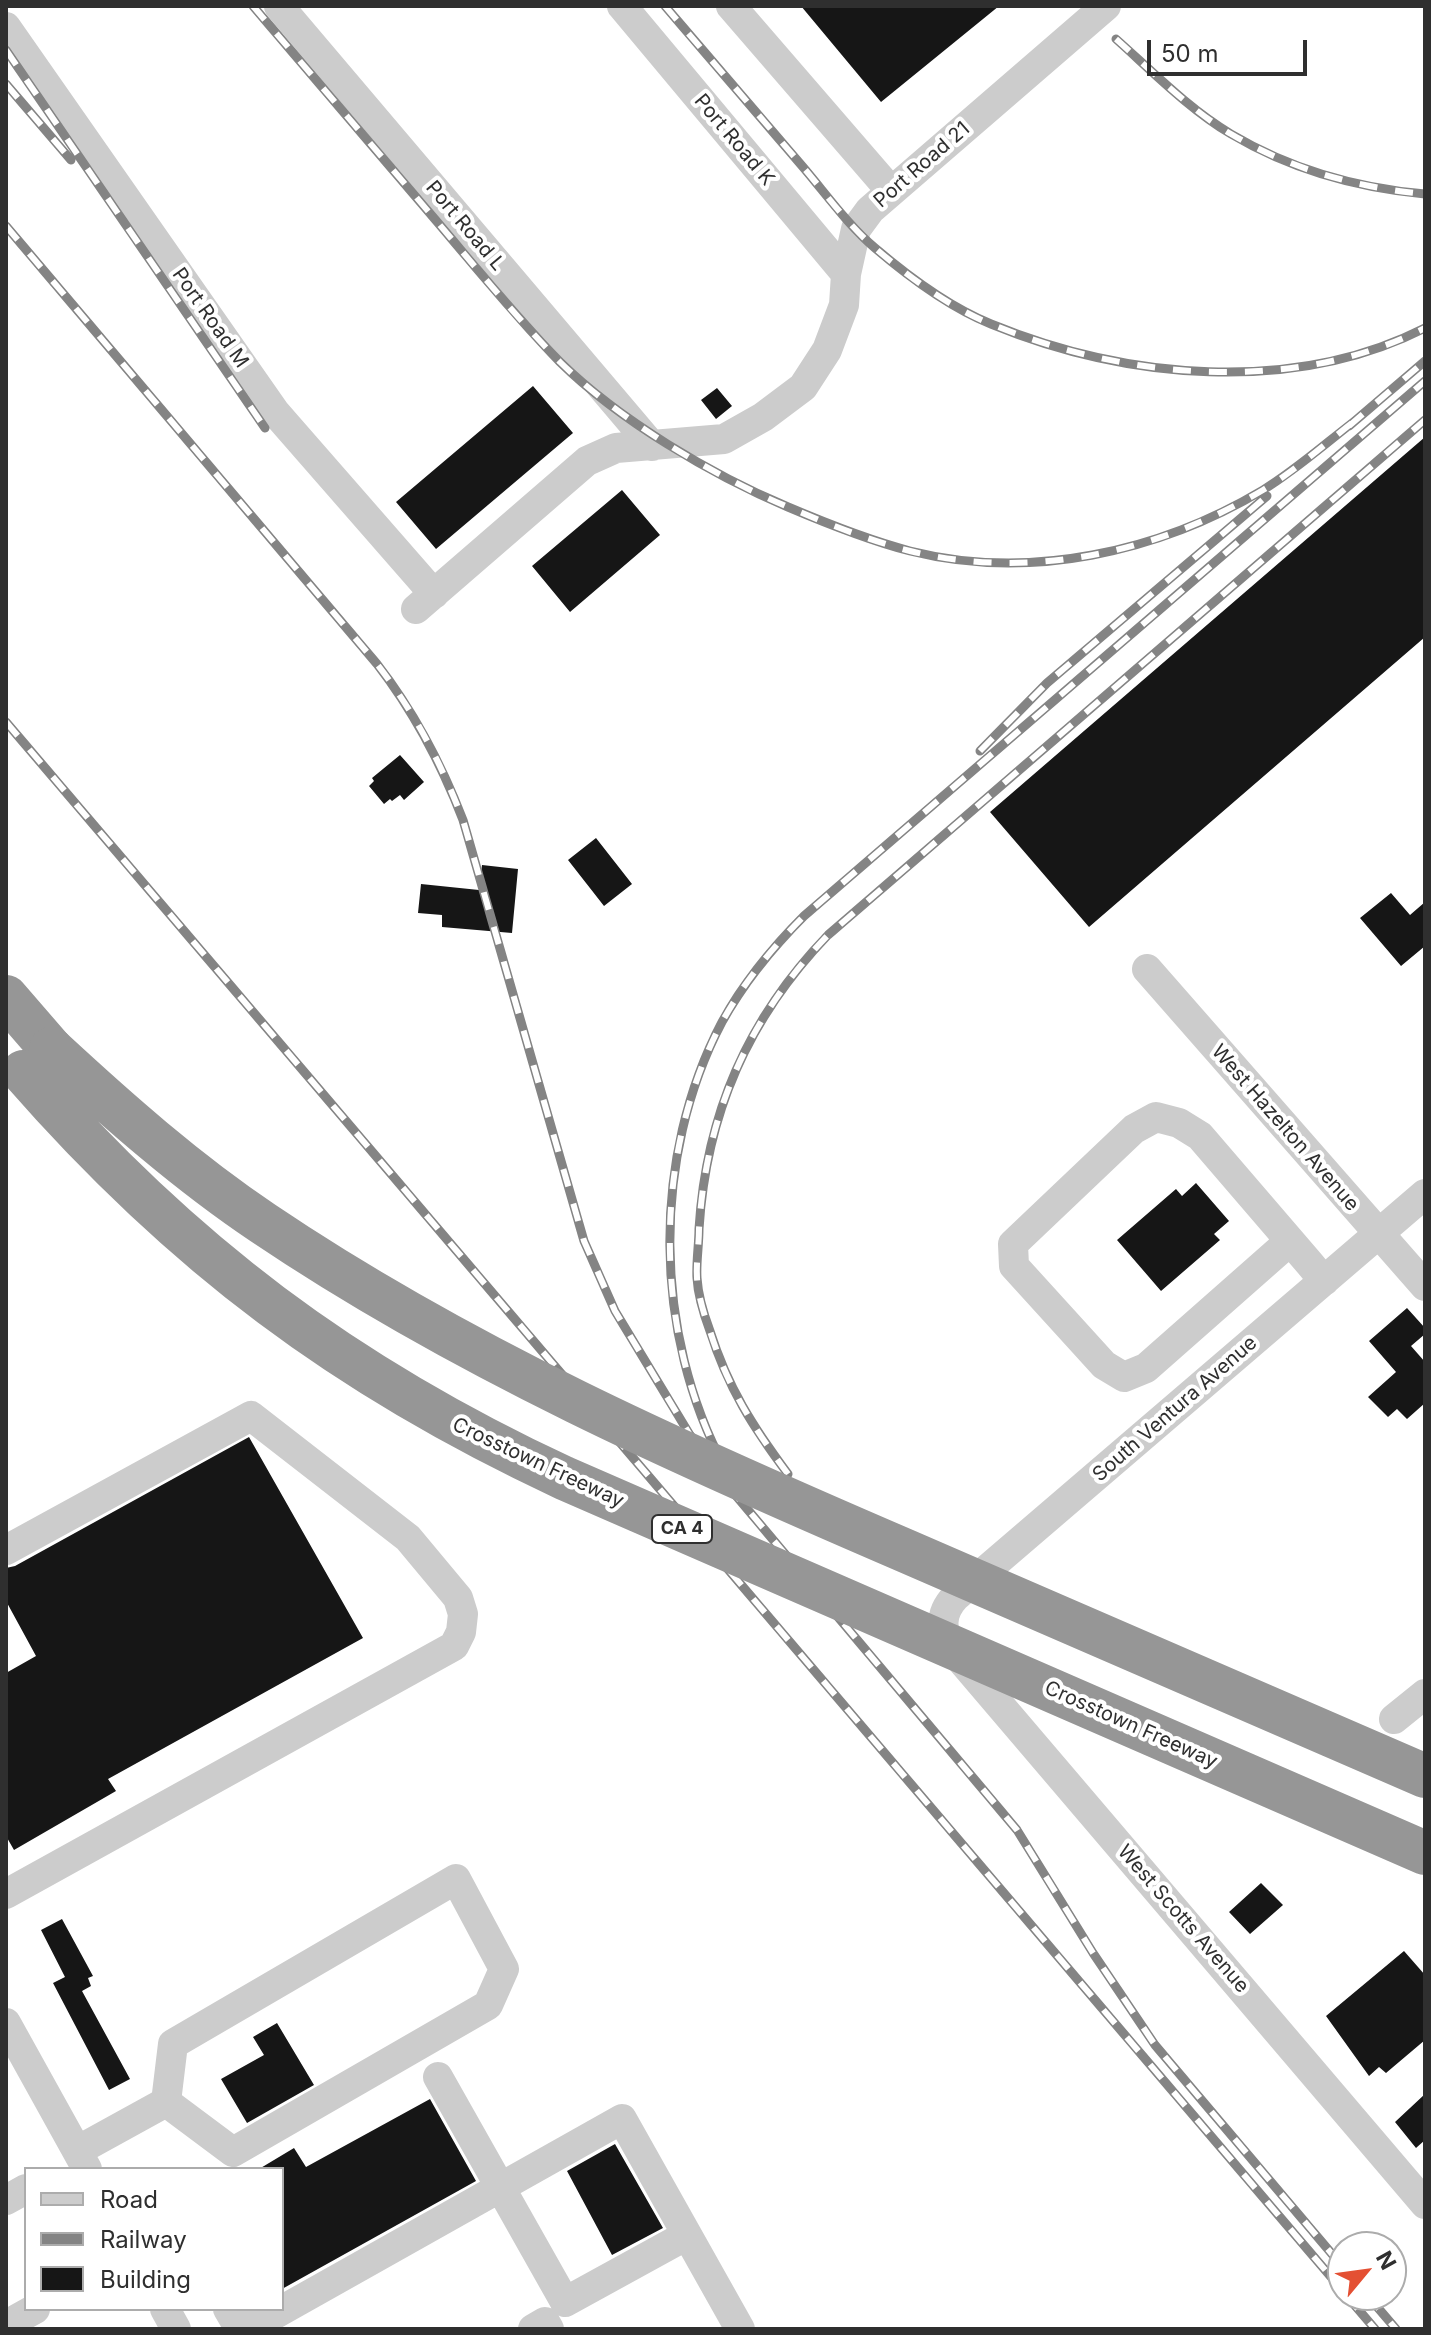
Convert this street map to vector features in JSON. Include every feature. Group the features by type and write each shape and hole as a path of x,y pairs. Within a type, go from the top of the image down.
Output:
{"highway":[{"name":"Crosstown Freeway","path":"6,997 27,1057 115,1172 216,1263 324,1345 441,1417 578,1484 1425,1853"},
{"name":"Crosstown Freeway","path":"27,1057 152,1140 261,1222 342,1273 499,1363 739,1479 1425,1776"}],"street":[{"name":"Port Road L","path":"279,6 652,446"},
{"name":"Port Road K","path":"622,6 846,274"},
{"path":"731,6 891,191"},
{"name":"Port Road 21","path":"425,602 587,461 616,448 724,439 763,417 803,387 827,350 844,305 846,274 856,229 870,210 1106,6"},
{"name":"Port Road M","path":"6,27 275,412 425,602"},
{"name":"West Hazelton Avenue","path":"1147,969 1425,1286"},
{"path":"1290,1241 1146,1368 1124,1377 1104,1365 1014,1266 1013,1244 1028,1227 1134,1129 1156,1117 1179,1123 1200,1136 1290,1241 1324,1281"},
{"name":"South Ventura Avenue","path":"943,1633 942,1617 955,1597 1425,1194"},
{"path":"6,1550 251,1416 408,1538 458,1598 463,1614 461,1632 454,1646 6,1893"},
{"name":"West Scotts Avenue","path":"943,1633 963,1662 1425,2204"},
{"path":"1394,1719 1425,1694"},
{"path":"6,2023 82,2160 166,2102 173,2044 456,1879 504,1969 488,2005 233,2152 166,2102"},
{"path":"438,2077 565,2302 687,2235"},
{"path":"284,2301 622,2119 740,2329"},
{"path":"6,2200 24,2190"},
{"path":"6,2325 31,2311"},
{"path":"245,2322 266,2311"},
{"path":"533,2329 545,2322 549,2329"}],"building":[{"path":"801,6 999,6 881,102"},
{"path":"533,386 573,433 436,549 396,502"},
{"path":"717,388 732,406 716,419 701,400"},
{"path":"1425,437 1425,637 1089,927 990,812"},
{"path":"622,490 660,535 570,612 532,566"},
{"path":"400,755 424,782 404,800 400,795 384,804 369,786 374,781 372,778"},
{"path":"596,838 632,884 604,906 568,860"},
{"path":"482,865 518,869 512,933 442,927 442,915 418,913 421,884 479,890"},
{"path":"1391,893 1410,915 1425,902 1425,946 1401,966 1360,918"},
{"path":"1196,1183 1229,1221 1214,1234 1220,1240 1161,1291 1117,1240 1176,1189 1182,1196"},
{"path":"1407,1308 1425,1328 1425,1334 1411,1346 1425,1362 1425,1403 1407,1419 1397,1409 1388,1417 1368,1397 1396,1372 1369,1341"},
{"path":"249,1437 363,1638 108,1779 116,1791 14,1850 6,1836 6,1673 36,1656 6,1601 6,1568 15,1566"},
{"path":"1261,1883 1283,1905 1250,1934 1229,1912"},
{"path":"62,1919 93,1976 88,1978 91,1986 82,1991 130,2079 109,2090 53,1983 65,1977 41,1930"},
{"path":"1404,1951 1425,1975 1425,2040 1386,2073 1379,2067 1369,2076 1326,2016"},
{"path":"277,2023 314,2085 247,2123 221,2079 264,2055 253,2037"},
{"path":"1425,2094 1425,2140 1416,2148 1395,2122"},
{"path":"430,2099 476,2181 284,2288 284,2167 262,2167 294,2148 306,2167"},
{"path":"615,2144 663,2228 612,2255 567,2171"}],"railway":[{"path":"253,6 513,311 584,384 638,425 698,462 759,494 848,531 910,551 955,560 1001,563 1092,555 1181,530 1223,512 1275,482 1356,420"},
{"path":"665,6 865,239 930,290 991,324 1043,343 1097,357 1152,367 1209,372 1265,371 1320,363 1374,349 1425,328"},
{"path":"1116,39 1201,113 1254,146 1325,175 1375,187 1425,194"},
{"path":"6,50 265,428"},
{"path":"6,84 71,160"},
{"path":"6,226 377,664 426,739 463,820 584,1241 615,1311 690,1435 722,1479 1017,1830 1093,1953 1155,2045 1327,2248"},
{"path":"1349,426 1425,361"},
{"path":"725,1468 701,1416 684,1361 674,1304 670,1245 673,1187 682,1130 699,1074 722,1022 749,979 804,916 1425,381"},
{"path":"788,1474 733,1389 704,1312 697,1278 703,1187 711,1146 736,1070 754,1034 775,1000 828,935 1425,420"},
{"path":"980,751 1047,683 1267,496"},
{"path":"6,722 1327,2272"},
{"path":"1360,2311 1375,2329"},
{"path":"1381,2311 1396,2329"}]}
